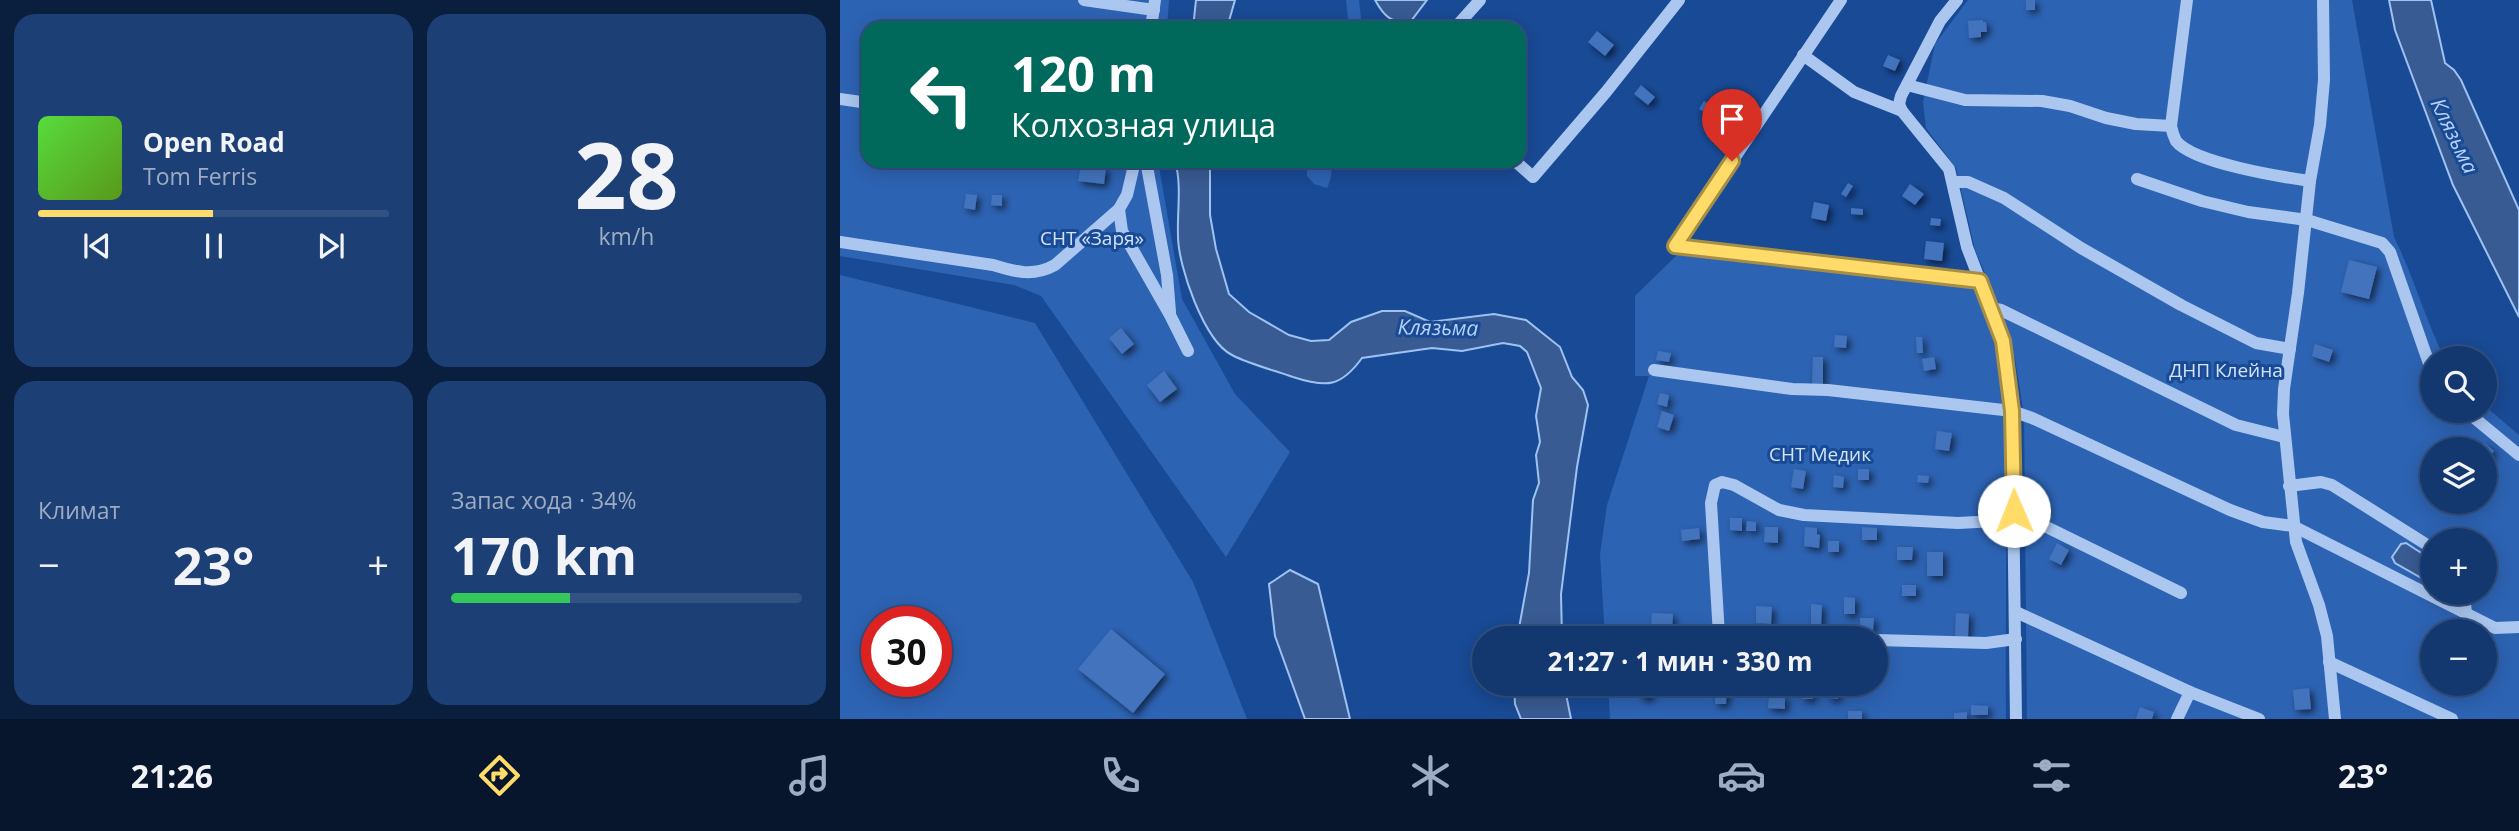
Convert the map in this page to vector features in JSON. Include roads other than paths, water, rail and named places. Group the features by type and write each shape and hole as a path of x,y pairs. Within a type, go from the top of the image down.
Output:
{"street":[{"path":"1084,0 1154,5"},
{"path":"1461,21 1480,0"},
{"path":"1523,168 1533,177 1606,92 1679,0"},
{"path":"1841,0 1675,246 1980,281"},
{"path":"1957,0 1940,21 1899,104 1949,169 1967,247 2003,341 2012,411 2016,719"},
{"path":"2187,0 2171,126 2175,140 2185,148 2231,166 2310,181"},
{"path":"2323,0 2324,80 2320,125 2310,181 2284,389 2284,437 2293,526 2300,558 2319,605 2327,636 2335,719"},
{"path":"1803,55 1854,92 1902,111"},
{"path":"1907,85 1965,100 2042,101 2136,124 2171,126"},
{"path":"840,99 861,102"},
{"path":"840,242 993,265 1032,274 1055,265 1119,209 1127,195 1133,168"},
{"path":"1147,168 1167,275 1170,315"},
{"path":"2137,179 2202,201 2248,212 2307,220 2382,243 2390,252 2423,346"},
{"path":"1953,182 1968,182 2004,198 2081,248 2256,343 2290,349"},
{"path":"1119,209 1122,231 1188,351"},
{"path":"1991,308 2236,425 2284,437"},
{"path":"1654,370 1792,389 1828,390 2012,411 2230,510 2263,522 2293,526 2495,628 2519,627"},
{"path":"2480,423 2519,455"},
{"path":"1718,626 1711,503 1715,485 1722,482 1734,485 1779,510 1804,515 1958,523 2014,516 2181,593"},
{"path":"2289,486 2321,482 2332,485 2420,540"},
{"path":"2465,605 2466,614"},
{"path":"2016,612 2190,692 2259,719"},
{"path":"1888,640 1986,643 2016,639"},
{"path":"2329,662 2452,719"},
{"path":"2177,719 2190,692"}],"water":[{"path":"1196,0 1235,0 1229,21 1194,21"},
{"path":"1375,0 1427,0 1411,21 1393,20"},
{"name":"Клязьма","path":"2389,0 2431,0 2445,63 2461,80 2519,210 2519,317 2453,185 2395,30"},
{"name":"Клязьма","path":"1177,168 1210,168 1210,215 1216,249 1229,294 1249,312 1289,335 1311,341 1329,340 1351,322 1382,311 1405,311 1430,322 1494,314 1526,320 1560,347 1572,377 1583,390 1588,405 1577,467 1561,594 1562,626 1519,626 1529,573 1533,500 1539,483 1536,455 1540,442 1536,416 1541,388 1527,352 1520,346 1503,343 1462,351 1432,348 1362,358 1340,380 1324,383 1293,377 1232,355 1212,335 1203,319 1194,302 1182,265 1178,227"},
{"path":"2406,543 2420,552 2420,577 2395,563 2392,557 2401,544"},
{"path":"1290,570 1318,584 1350,719 1305,719 1275,636 1269,584"},
{"path":"1515,696 1566,696 1571,719 1521,719"}],"park label":[{"name":"СНТ «Заря»","path":"1092,238"},
{"name":"ДНП Клейна","path":"2226,370"},
{"name":"СНТ Медик","path":"1820,454"}]}
